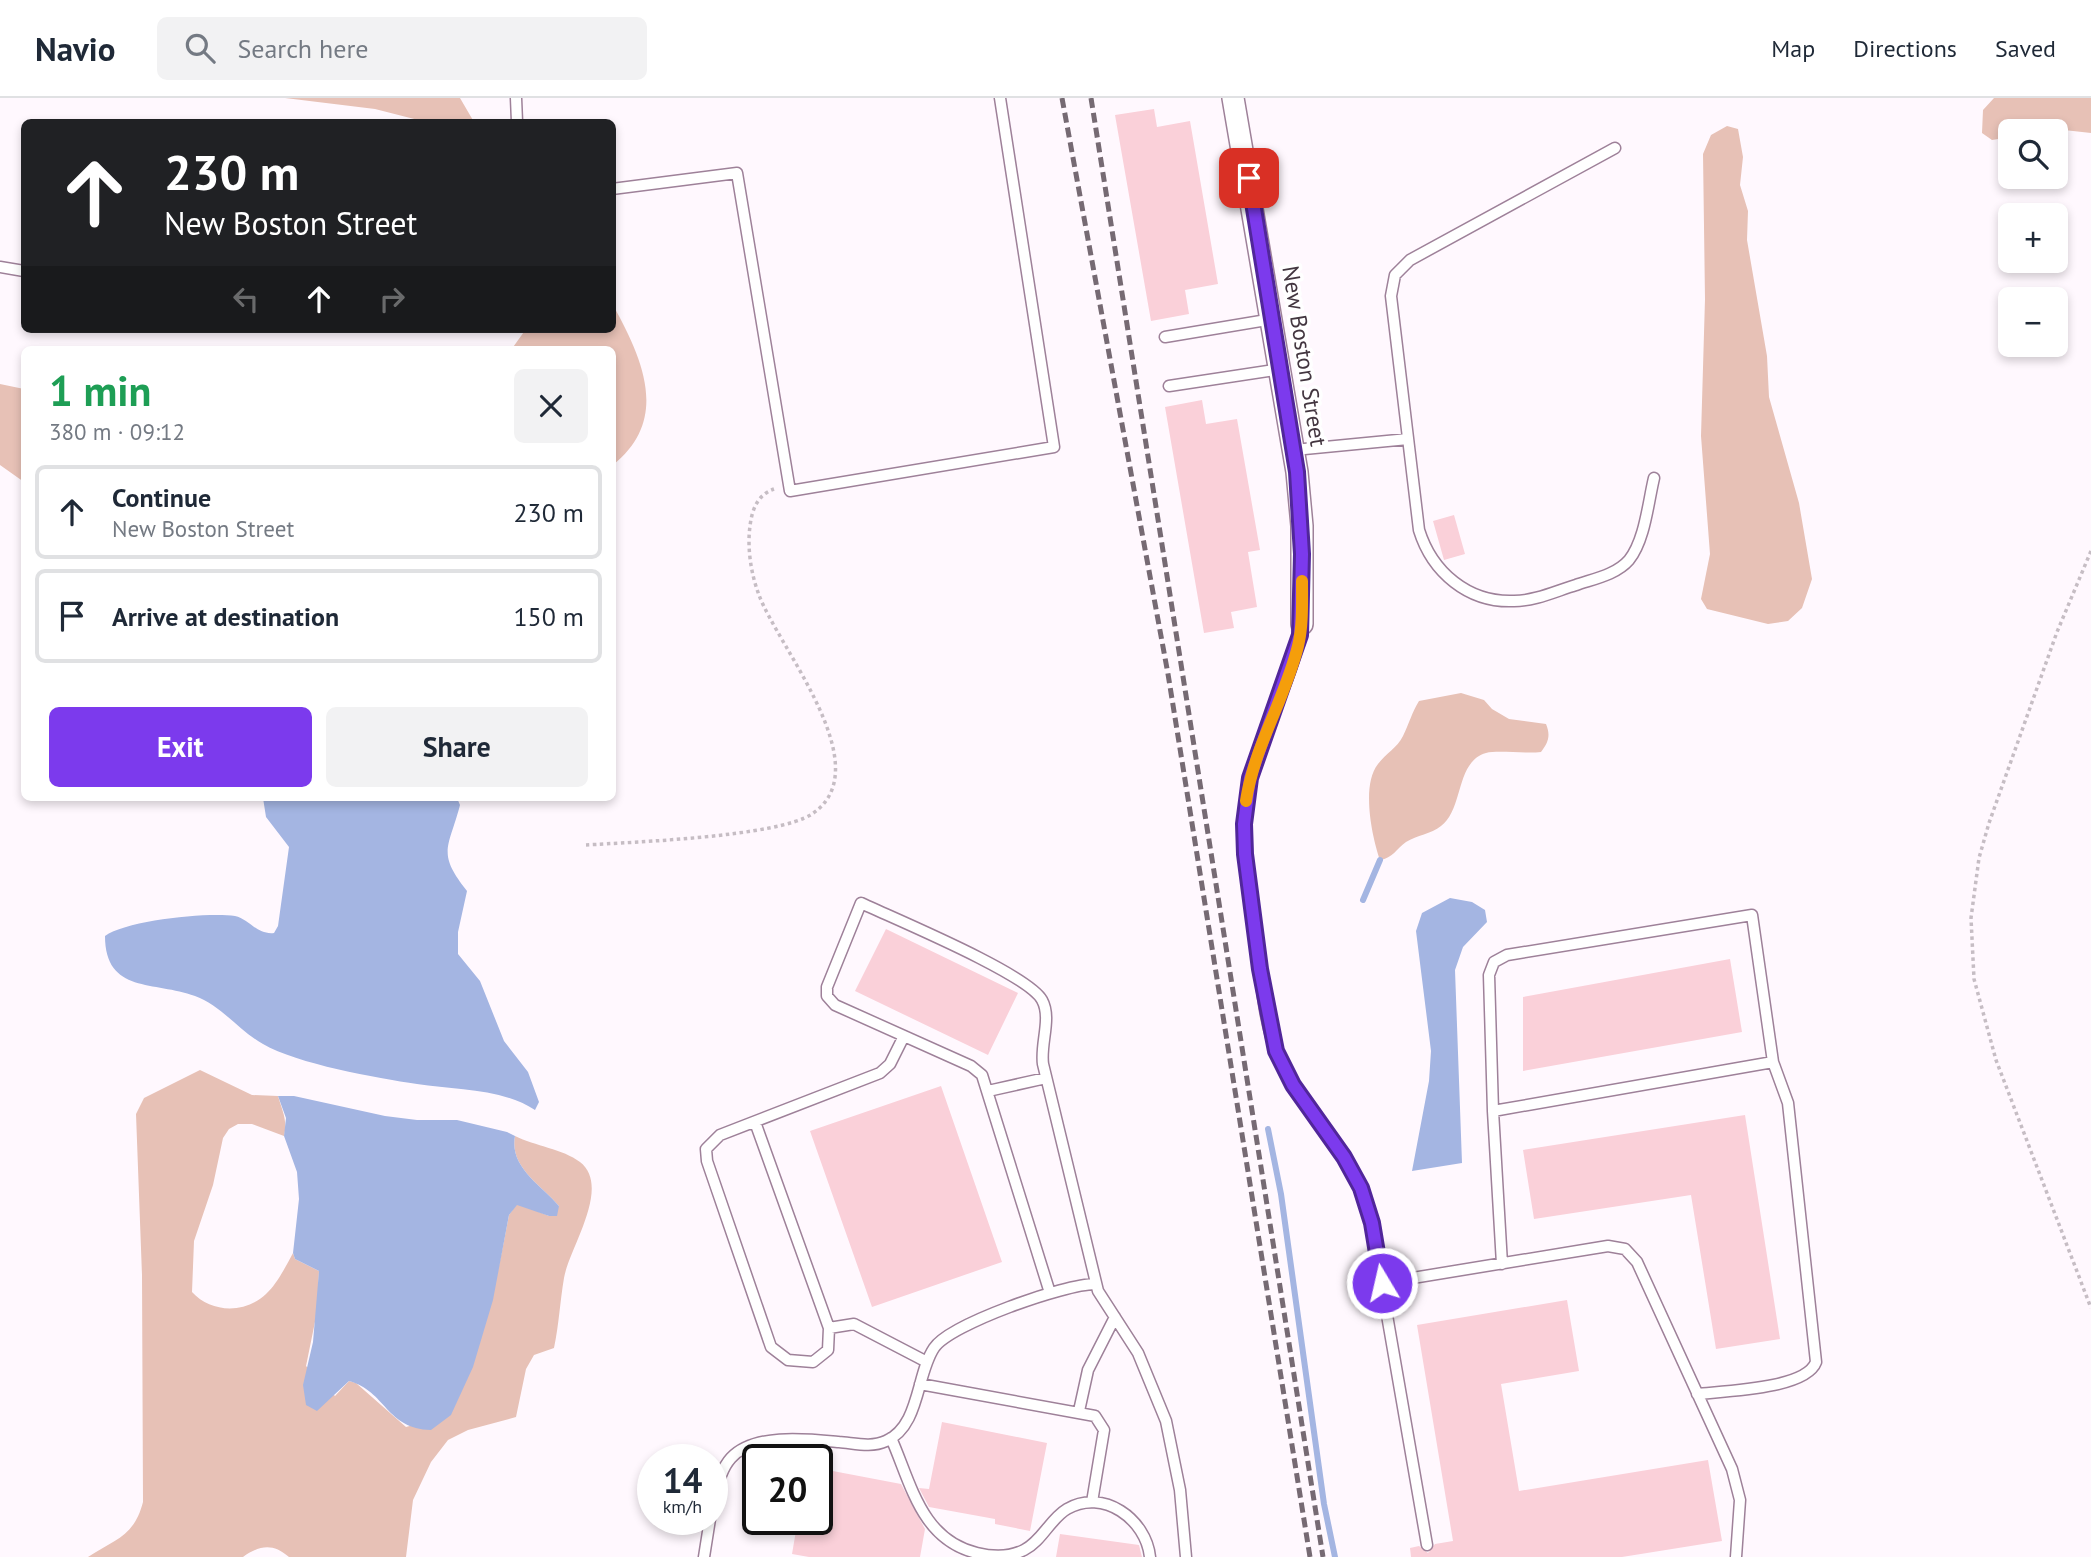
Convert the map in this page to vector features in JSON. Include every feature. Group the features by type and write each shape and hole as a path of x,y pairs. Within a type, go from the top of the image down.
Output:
{"street":[{"name":"New Boston Street","path":"1233,98 1294,450 1302,526 1302,624"}],"lane":[{"path":"516,98 517,119"},
{"path":"616,188 737,173 790,491 1054,447 1000,98"},
{"path":"1615,148 1410,260 1399,269 1392,282 1391,296 1416,517 1423,542 1436,565 1454,583 1489,599 1515,601 1541,597 1610,573 1624,565 1637,544 1654,478"},
{"path":"0,267 21,270"},
{"path":"1165,337 1273,319"},
{"path":"1169,386 1281,369"},
{"path":"1294,450 1408,439"},
{"path":"1302,624 1293,664 1250,778 1244,824 1245,854 1260,969 1276,1051 1293,1085 1344,1157 1361,1188 1372,1223 1427,1545"},
{"path":"1049,1293 982,1075 975,1068 835,1005 827,996 827,987 861,903 1030,986 1046,1010 1041,1043 1046,1078 1095,1284 1147,1371 1166,1421 1180,1490 1186,1557"},
{"path":"1502,1264 1493,1111 1489,975 1494,962 1507,955 1752,915 1773,1062 1788,1103 1816,1362 1810,1373 1791,1382 1697,1394"},
{"path":"755,1122 829,1328 828,1350 813,1362 783,1359 769,1343 706,1157 708,1145 716,1136 883,1072 904,1036"},
{"path":"1493,1111 1773,1062"},
{"path":"988,1091 1046,1078"},
{"path":"1382,1283 1608,1246 1625,1250 1637,1262 1739,1490 1736,1557"},
{"path":"728,1462 741,1449 760,1443 785,1441 874,1444 891,1438 907,1421 927,1362 935,1346 948,1333 1049,1293 1074,1285 1095,1284"},
{"path":"1079,1411 1088,1370 1115,1317"},
{"path":"829,1328 854,1324 927,1362"},
{"path":"920,1384 1095,1416 1103,1427 1092,1502"},
{"path":"891,1438 924,1516 945,1538 968,1551 998,1556 1027,1549 1057,1516 1069,1508 1092,1502 1126,1514 1144,1535 1150,1557"},
{"path":"704,1557 707,1535"}],"path":[{"path":"586,845 736,832 786,824 811,814 830,793 836,771 833,744 824,718 767,613 753,571 750,532 754,508 769,490 789,484"},
{"path":"2091,551 2057,632 1989,823 1979,858 1971,918 1974,979 1984,1022 2014,1110 2091,1308"}],"shaded area":[{"path":"285,98 460,98 472,119 414,119 375,109"},
{"path":"1994,98 2091,98 2091,133 2068,130 2068,119 1998,119 1998,139 1992,140 1982,133 1983,110"},
{"path":"1727,126 1738,129 1743,157 1740,185 1748,211 1747,240 1767,356 1769,397 1799,503 1812,579 1802,608 1788,621 1768,624 1707,609 1701,599 1710,554 1701,436 1705,299 1703,154 1711,135"},
{"path":"616,311 634,347 646,388 646,409 641,428 631,447 616,462 616,346 514,346 523,333 616,333"},
{"path":"0,384 21,388 21,480 0,465"},
{"path":"1461,693 1484,700 1492,709 1509,719 1546,724 1547,742 1541,752 1491,752 1476,758 1464,776 1453,809 1441,826 1410,840 1380,860 1370,811 1373,773 1381,760 1401,740 1419,701"},
{"path":"200,1070 252,1095 278,1096 285,1125 284,1136 252,1124 238,1124 229,1129 223,1138 213,1185 194,1241 192,1292 218,1307 238,1308 248,1305 258,1301 270,1290 293,1253 295,1259 319,1271 317,1312 306,1366 335,1396 349,1381 356,1383 406,1427 450,1415 479,1342 493,1292 509,1215 516,1205 549,1216 559,1206 522,1166 514,1147 515,1136 573,1158 589,1173 592,1186 590,1202 567,1265 554,1348 534,1355 526,1369 516,1417 468,1430 448,1440 431,1462 413,1500 406,1557 289,1557 277,1549 266,1547 243,1557 88,1557 129,1530 143,1502 142,1275 136,1114 144,1098"}],"water":[{"path":"263,801 458,801 460,805 448,850 451,867 467,891 458,932 458,954 480,981 504,1041 528,1072 539,1102 535,1110 493,1094 381,1078 296,1058 263,1044 205,1000 180,991 135,982 123,977 113,968 107,955 105,936 116,930 149,922 188,916 235,916 263,932 274,933 278,926 289,847 266,817"},
{"path":"1450,898 1472,902 1485,910 1487,922 1463,947 1455,970 1462,1163 1412,1171 1429,1081 1431,1051 1416,931 1422,913"},
{"path":"278,1096 294,1096 385,1116 417,1120 457,1120 507,1132 515,1136 517,1157 528,1175 559,1206 557,1216 549,1216 517,1205 509,1215 493,1300 473,1367 451,1415 431,1430 404,1423 371,1393 349,1381 317,1411 306,1405 303,1385 313,1342 319,1271 295,1259 293,1253 299,1199 297,1172 284,1136 286,1118"}],"building":[{"path":"1154,109 1157,127 1190,121 1218,284 1185,290 1189,314 1151,321 1115,115"},
{"path":"1202,400 1206,424 1237,419 1260,550 1248,552 1257,607 1231,612 1234,628 1204,633 1165,407"},
{"path":"1454,515 1465,554 1444,560 1433,521"},
{"path":"886,929 1018,993 988,1055 855,991"},
{"path":"1730,959 1742,1032 1523,1071 1523,997"},
{"path":"941,1086 1002,1262 872,1307 810,1131"},
{"path":"1745,1115 1780,1339 1716,1349 1691,1195 1534,1219 1523,1150"},
{"path":"1567,1300 1579,1371 1501,1384 1519,1491 1708,1460 1722,1541 1622,1557 1411,1557 1410,1548 1419,1546 1428,1553 1435,1544 1453,1541 1417,1325"},
{"path":"942,1422 1047,1443 1030,1531 995,1524 995,1519 929,1507 919,1488 929,1489"},
{"path":"833,1471 901,1484 925,1529 920,1557 809,1557 792,1554 795,1535 833,1535"},
{"path":"1060,1534 1139,1545 1142,1557 1056,1557"}],"waterway":[{"path":"1363,900 1380,860"},
{"path":"1268,1129 1281,1194 1324,1504 1335,1557"}],"railway":[{"path":"1062,98 1168,674 1310,1557"},
{"path":"1091,98 1323,1557"}],"slow traffic":[{"path":"1246,801 1254,765 1293,664 1302,624 1302,581"}],"route":[{"path":"1249,178 1301,505 1302,624 1293,664 1250,778 1244,824 1245,854 1260,969 1276,1051 1293,1085 1344,1157 1361,1188 1372,1223 1382,1283"}]}
